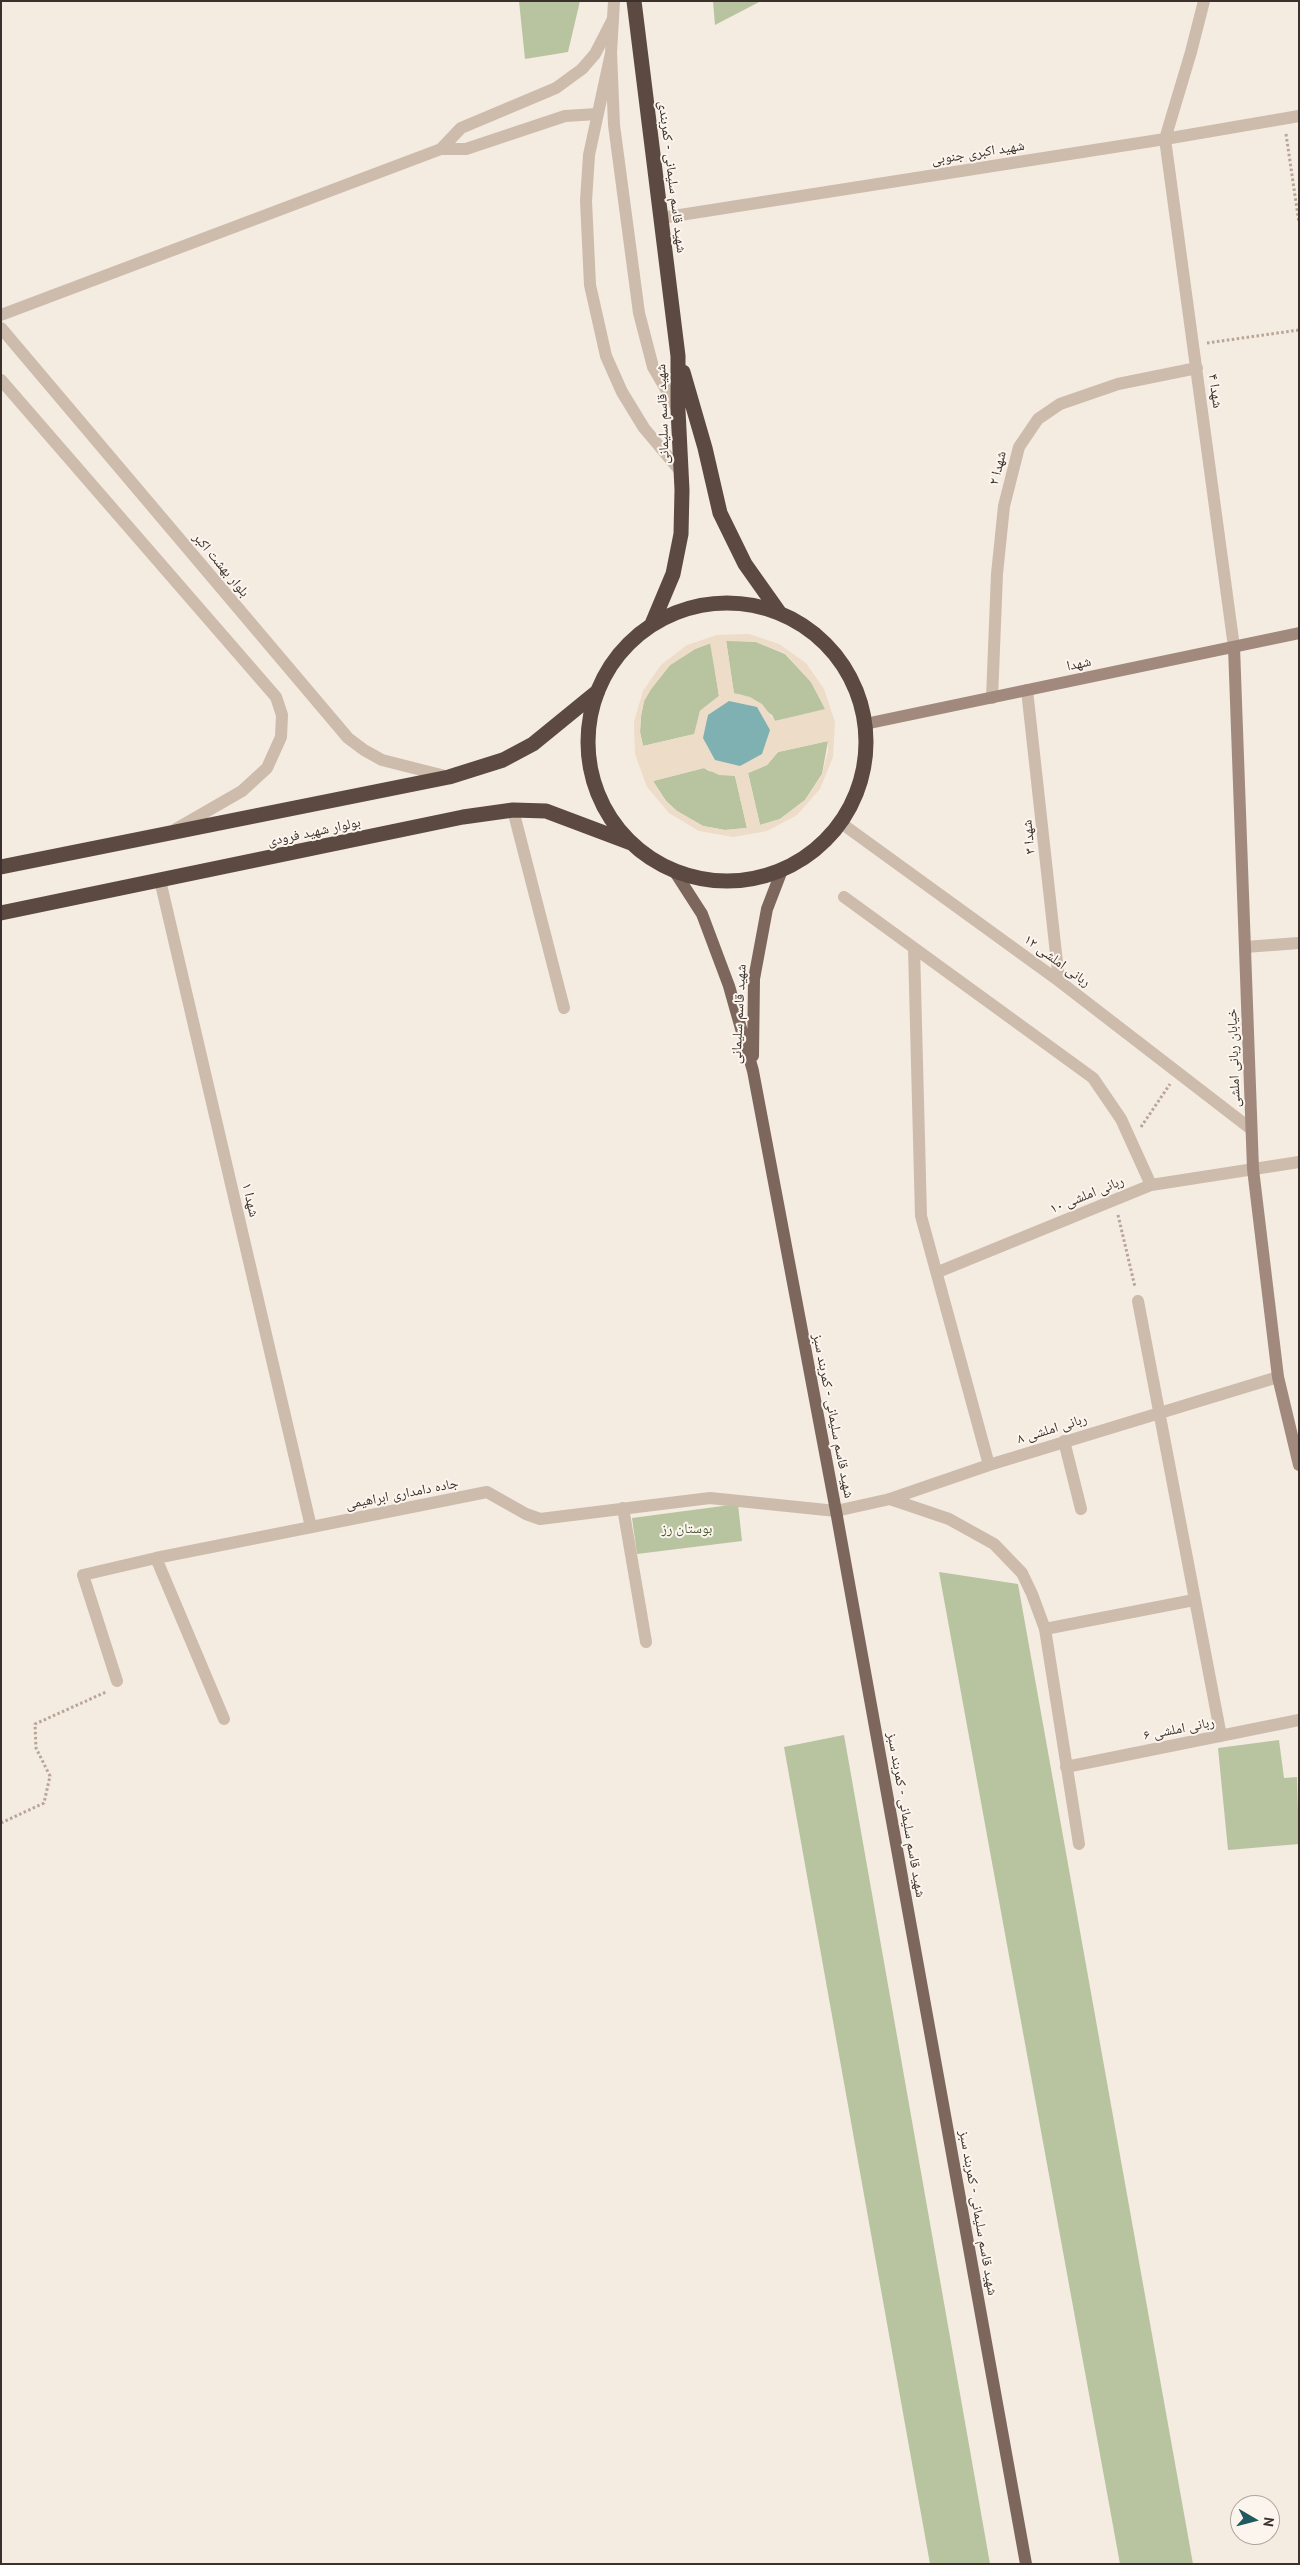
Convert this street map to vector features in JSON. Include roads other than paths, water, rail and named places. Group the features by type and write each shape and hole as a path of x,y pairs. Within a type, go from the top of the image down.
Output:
{"highway":[{"name":"شهید قاسم سلیمانی - کمربندی","path":"634,1 678,356"},
{"name":"شهید قاسم سلیمانی","path":"652,624 672,574 680,534 681,472 678,356"},
{"name":"شهید قاسم سلیمانی","path":"678,356 705,448 720,513 745,564 779,612"},
{"path":"714,603 747,603 779,612 811,630 838,656 856,688 865,724 866,759 857,792 841,823 815,851 782,870 747,880 711,881 675,872 652,859 631,843 606,810 591,772 588,731 598,691 620,653 652,624 682,610 714,603"},
{"name":"بولوار شهید فرودی","path":"1,867 449,777 503,760 534,744 598,691"},
{"name":"بولوار شهید فرودی","path":"1,913 463,817 513,810 546,811 631,843"}],"main road":[{"name":"شهید قاسم سلیمانی","path":"753,1071 754,979 767,909 782,870"},
{"name":"شهید قاسم سلیمانی","path":"675,872 702,914 729,986 753,1071"},
{"name":"شهید قاسم سلیمانی - کمربند سبز","path":"753,1071 836,1510 1026,2564"}],"street":[{"path":"614,1 611,53 614,125 639,313 653,367 678,410"},
{"path":"1165,139 1204,1"},
{"path":"441,149 461,128 556,88 582,69 595,54 612,19"},
{"path":"611,53 588,155 586,201 590,285 606,356 622,392 644,428 681,472"},
{"path":"1,315 441,149 466,149 565,116 597,114"},
{"name":"شهید اکبری جنوبی","path":"661,218 1165,139 1299,116"},
{"name":"شهدا ۴","path":"1165,139 1234,647"},
{"name":"بلوار بهشت اکبر","path":"1,328 348,738 382,760 449,777"},
{"name":"شهدا ۲","path":"992,698 998,564 1004,506 1019,447 1038,419 1060,404 1118,384 1197,368"},
{"path":"1,380 276,697 282,715 282,737 267,768 242,791 172,832"},
{"name":"شهدا","path":"865,724 1299,633"},
{"name":"خیابان ربانی املشی","path":"1234,647 1253,1169 1278,1377 1299,1465"},
{"name":"شهدا ۳","path":"1027,690 1060,981"},
{"path":"513,810 564,1008"},
{"name":"ربانی املشی ۱۲","path":"841,823 1060,981 1251,1129"},
{"name":"شهدا ۱","path":"160,880 312,1527"},
{"path":"844,897 1093,1078 1121,1119 1151,1185"},
{"path":"1245,947 1299,943"},
{"path":"914,948 921,1216 938,1272 989,1465"},
{"name":"ربانی املشی ۱۰","path":"938,1272 1151,1185 1299,1162"},
{"path":"1138,1301 1221,1736"},
{"name":"ربانی املشی ۸","path":"836,1510 890,1499 989,1465 1278,1377"},
{"path":"1064,1442 1081,1509"},
{"name":"جاده دامداری ابراهیمی","path":"117,1681 83,1574 487,1492 526,1514 540,1519 710,1498 836,1510"},
{"path":"890,1499 949,1519 994,1544 1022,1573 1045,1630 1078,1844"},
{"path":"623,1508 646,1642"},
{"path":"156,1558 224,1719"},
{"path":"1045,1630 1194,1600"},
{"name":"ربانی املشی ۶","path":"1066,1766 1299,1720"}],"water":[{"path":"729,701 757,707 770,730 762,754 740,766 715,760 703,738 708,715"}],"park label":[{"name":"بوستان رز","path":"687,1529"}]}
